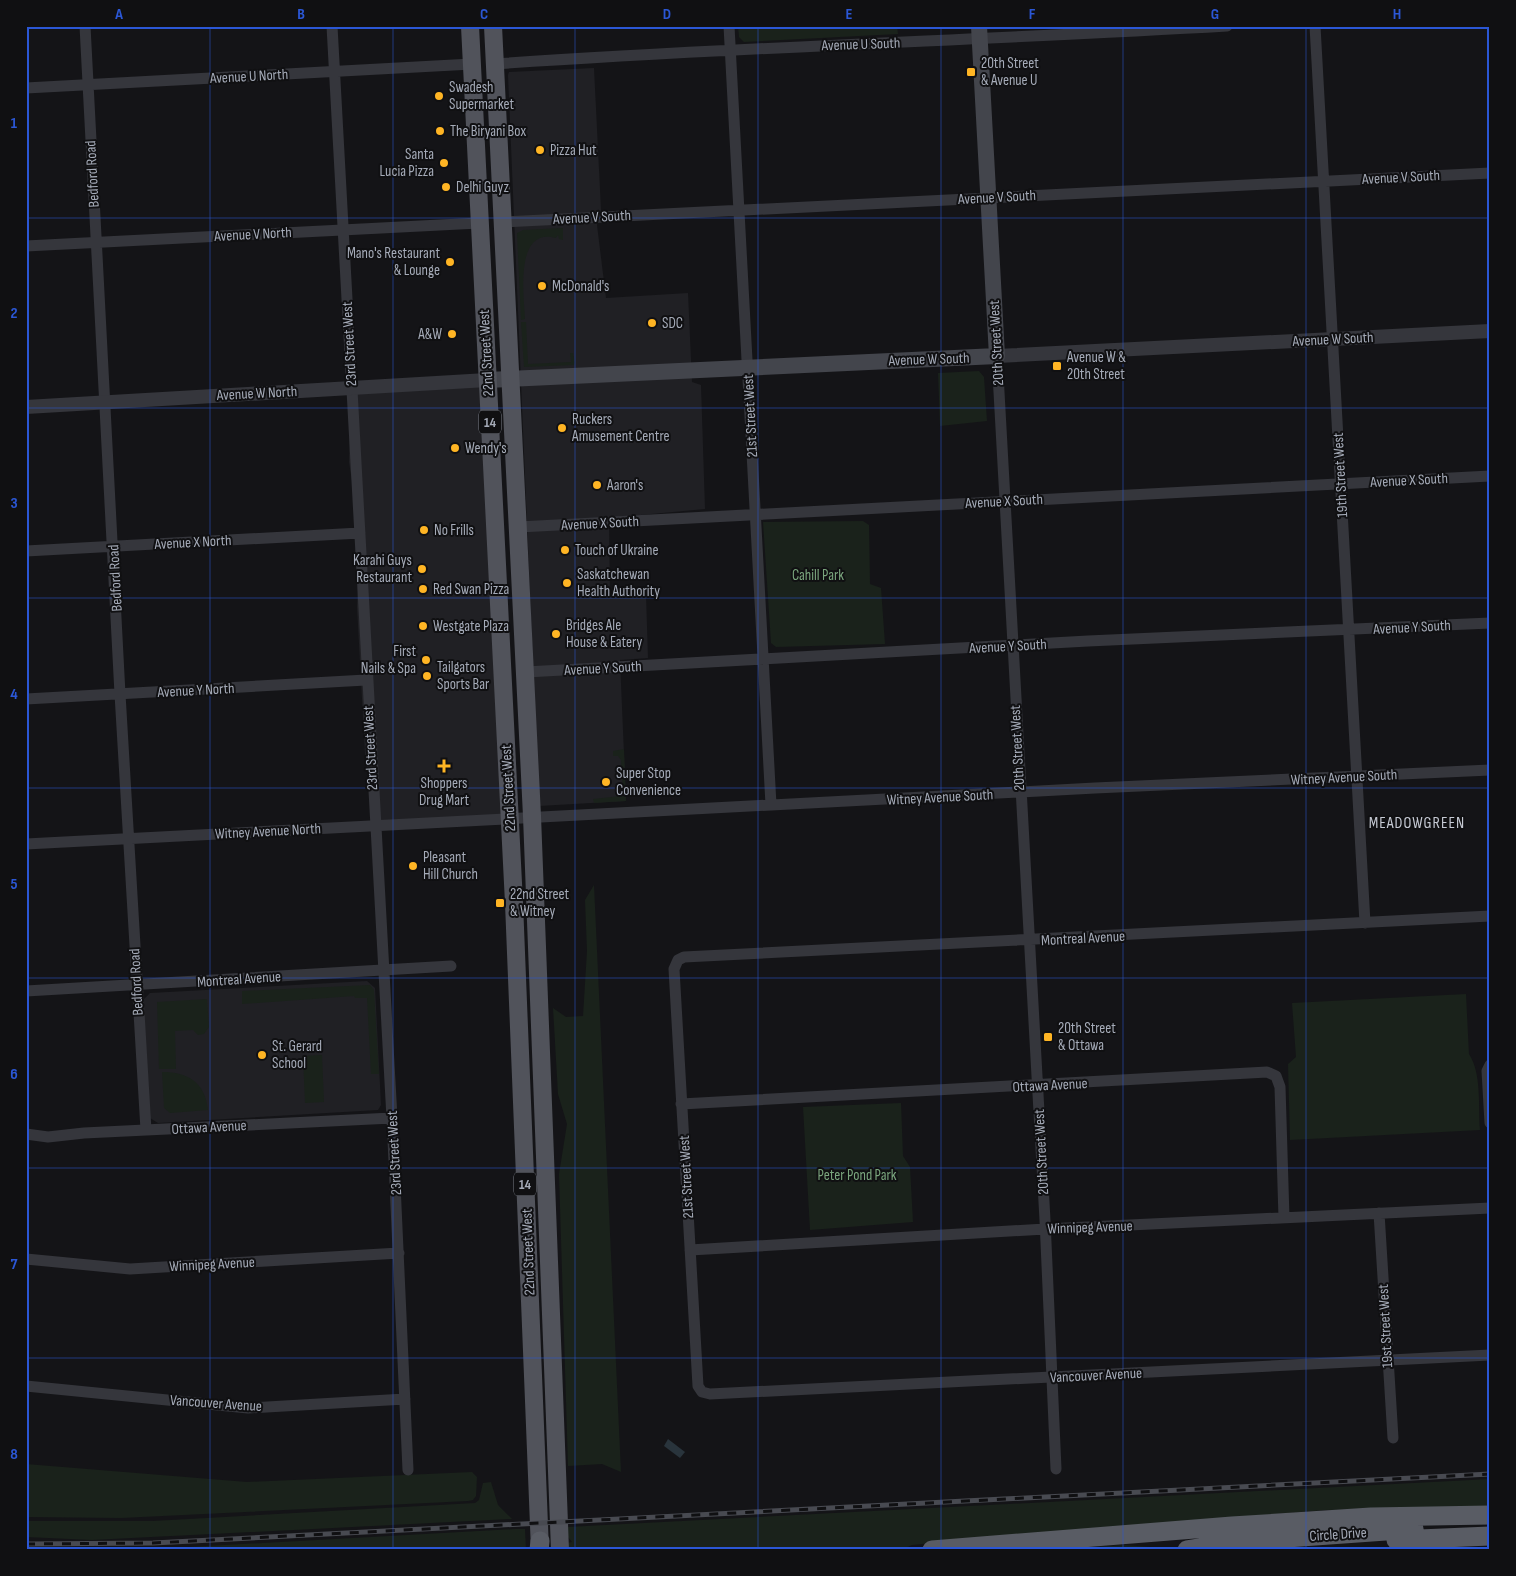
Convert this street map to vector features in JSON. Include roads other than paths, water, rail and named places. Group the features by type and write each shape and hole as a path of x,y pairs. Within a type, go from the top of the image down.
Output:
{"highway":[{"path":"932,1550 1371,1517 1490,1515"},
{"name":"Circle Drive","path":"1188,1550 1255,1540 1490,1524"},
{"path":"1255,1540 1394,1540 1490,1536"}],"main road":[{"name":"22nd Street West","path":"470,26 509,818 540,1547"},
{"name":"22nd Street West","path":"493,26 526,672 560,1550"},
{"name":"20th Street West","path":"979,33 997,356"},
{"name":"Avenue W South","path":"487,380 997,356"}],"street":[{"name":"Bedford Road","path":"85,26 136,986 146,1130"},
{"name":"23rd Street West","path":"332,26 360,533 366,680 392,1118 408,1470"},
{"name":"21st Street West","path":"729,26 771,805"},
{"name":"Avenue U South","path":"495,64 979,33 1227,26"},
{"name":"19th Street West","path":"1315,26 1365,923"},
{"name":"Avenue U North","path":"26,88 472,64"},
{"name":"Avenue V South","path":"503,222 1490,173"},
{"name":"Avenue V North","path":"26,246 479,223"},
{"name":"Avenue W South","path":"997,356 1490,331"},
{"name":"20th Street West","path":"997,356 1011,647 1045,1229 1056,1469"},
{"name":"Avenue W North","path":"26,407 487,380"},
{"name":"Avenue X South","path":"519,527 1004,500 1490,476"},
{"name":"Avenue X North","path":"26,551 360,533"},
{"name":"Avenue Y South","path":"526,672 1490,623"},
{"name":"Avenue Y North","path":"26,699 366,680"},
{"name":"Witney Avenue South","path":"509,818 1490,770"},
{"name":"Witney Avenue North","path":"26,844 509,818"},
{"name":"Montreal Avenue","path":"678,960 684,957 1490,916"},
{"name":"21st Street West","path":"678,960 674,969 681,1104 698,1386 702,1392"},
{"name":"Montreal Avenue","path":"26,991 451,966"},
{"path":"1490,1065 1487,1071 1490,1123"},
{"name":"Ottawa Avenue","path":"681,1104 1267,1072 1276,1076 1280,1087 1284,1218"},
{"name":"Ottawa Avenue","path":"26,1134 48,1137 146,1130 392,1118"},
{"name":"Winnipeg Avenue","path":"690,1250 1045,1229 1490,1208"},
{"name":"19st Street West","path":"1379,1213 1393,1438"},
{"name":"Winnipeg Avenue","path":"26,1259 130,1269 398,1253"},
{"name":"Vancouver Avenue","path":"702,1392 710,1394 1490,1355"},
{"name":"Vancouver Avenue","path":"26,1386 248,1408 405,1399"}],"railway":[{"path":"26,1544 153,1543 1490,1474"}],"place":[{"name":"20th Street & Avenue U","path":"971,72"},
{"name":"Swadesh Supermarket","path":"439,96"},
{"name":"The Biryani Box","path":"440,131"},
{"name":"Pizza Hut","path":"540,150"},
{"name":"Santa Lucia Pizza","path":"444,163"},
{"name":"Delhi Guyz","path":"446,187"},
{"name":"Mano's Restaurant & Lounge","path":"450,262"},
{"name":"McDonald's","path":"542,286"},
{"name":"SDC","path":"652,323"},
{"name":"A&W","path":"452,334"},
{"name":"Avenue W & 20th Street","path":"1057,366"},
{"name":"Ruckers Amusement Centre","path":"562,428"},
{"name":"Wendy's","path":"455,448"},
{"name":"Aaron's","path":"597,485"},
{"name":"No Frills","path":"424,530"},
{"name":"Touch of Ukraine","path":"565,550"},
{"name":"Karahi Guys Restaurant","path":"422,569"},
{"name":"Saskatchewan Health Authority","path":"567,583"},
{"name":"Red Swan Pizza","path":"423,589"},
{"name":"Westgate Plaza","path":"423,626"},
{"name":"Bridges Ale House & Eatery","path":"556,634"},
{"name":"First Nails & Spa","path":"426,660"},
{"name":"Tailgators Sports Bar","path":"427,676"},
{"name":"Shoppers Drug Mart","path":"444,766"},
{"name":"Super Stop Convenience","path":"606,782"},
{"name":"Pleasant Hill Church","path":"413,866"},
{"name":"22nd Street & Witney","path":"500,903"},
{"name":"20th Street & Ottawa","path":"1048,1037"},
{"name":"St. Gerard School","path":"262,1055"}],"district":[{"name":"MEADOWGREEN","path":"1417,822"}],"park label":[{"name":"Cahill Park","path":"818,575"},
{"name":"Peter Pond Park","path":"857,1175"}]}
